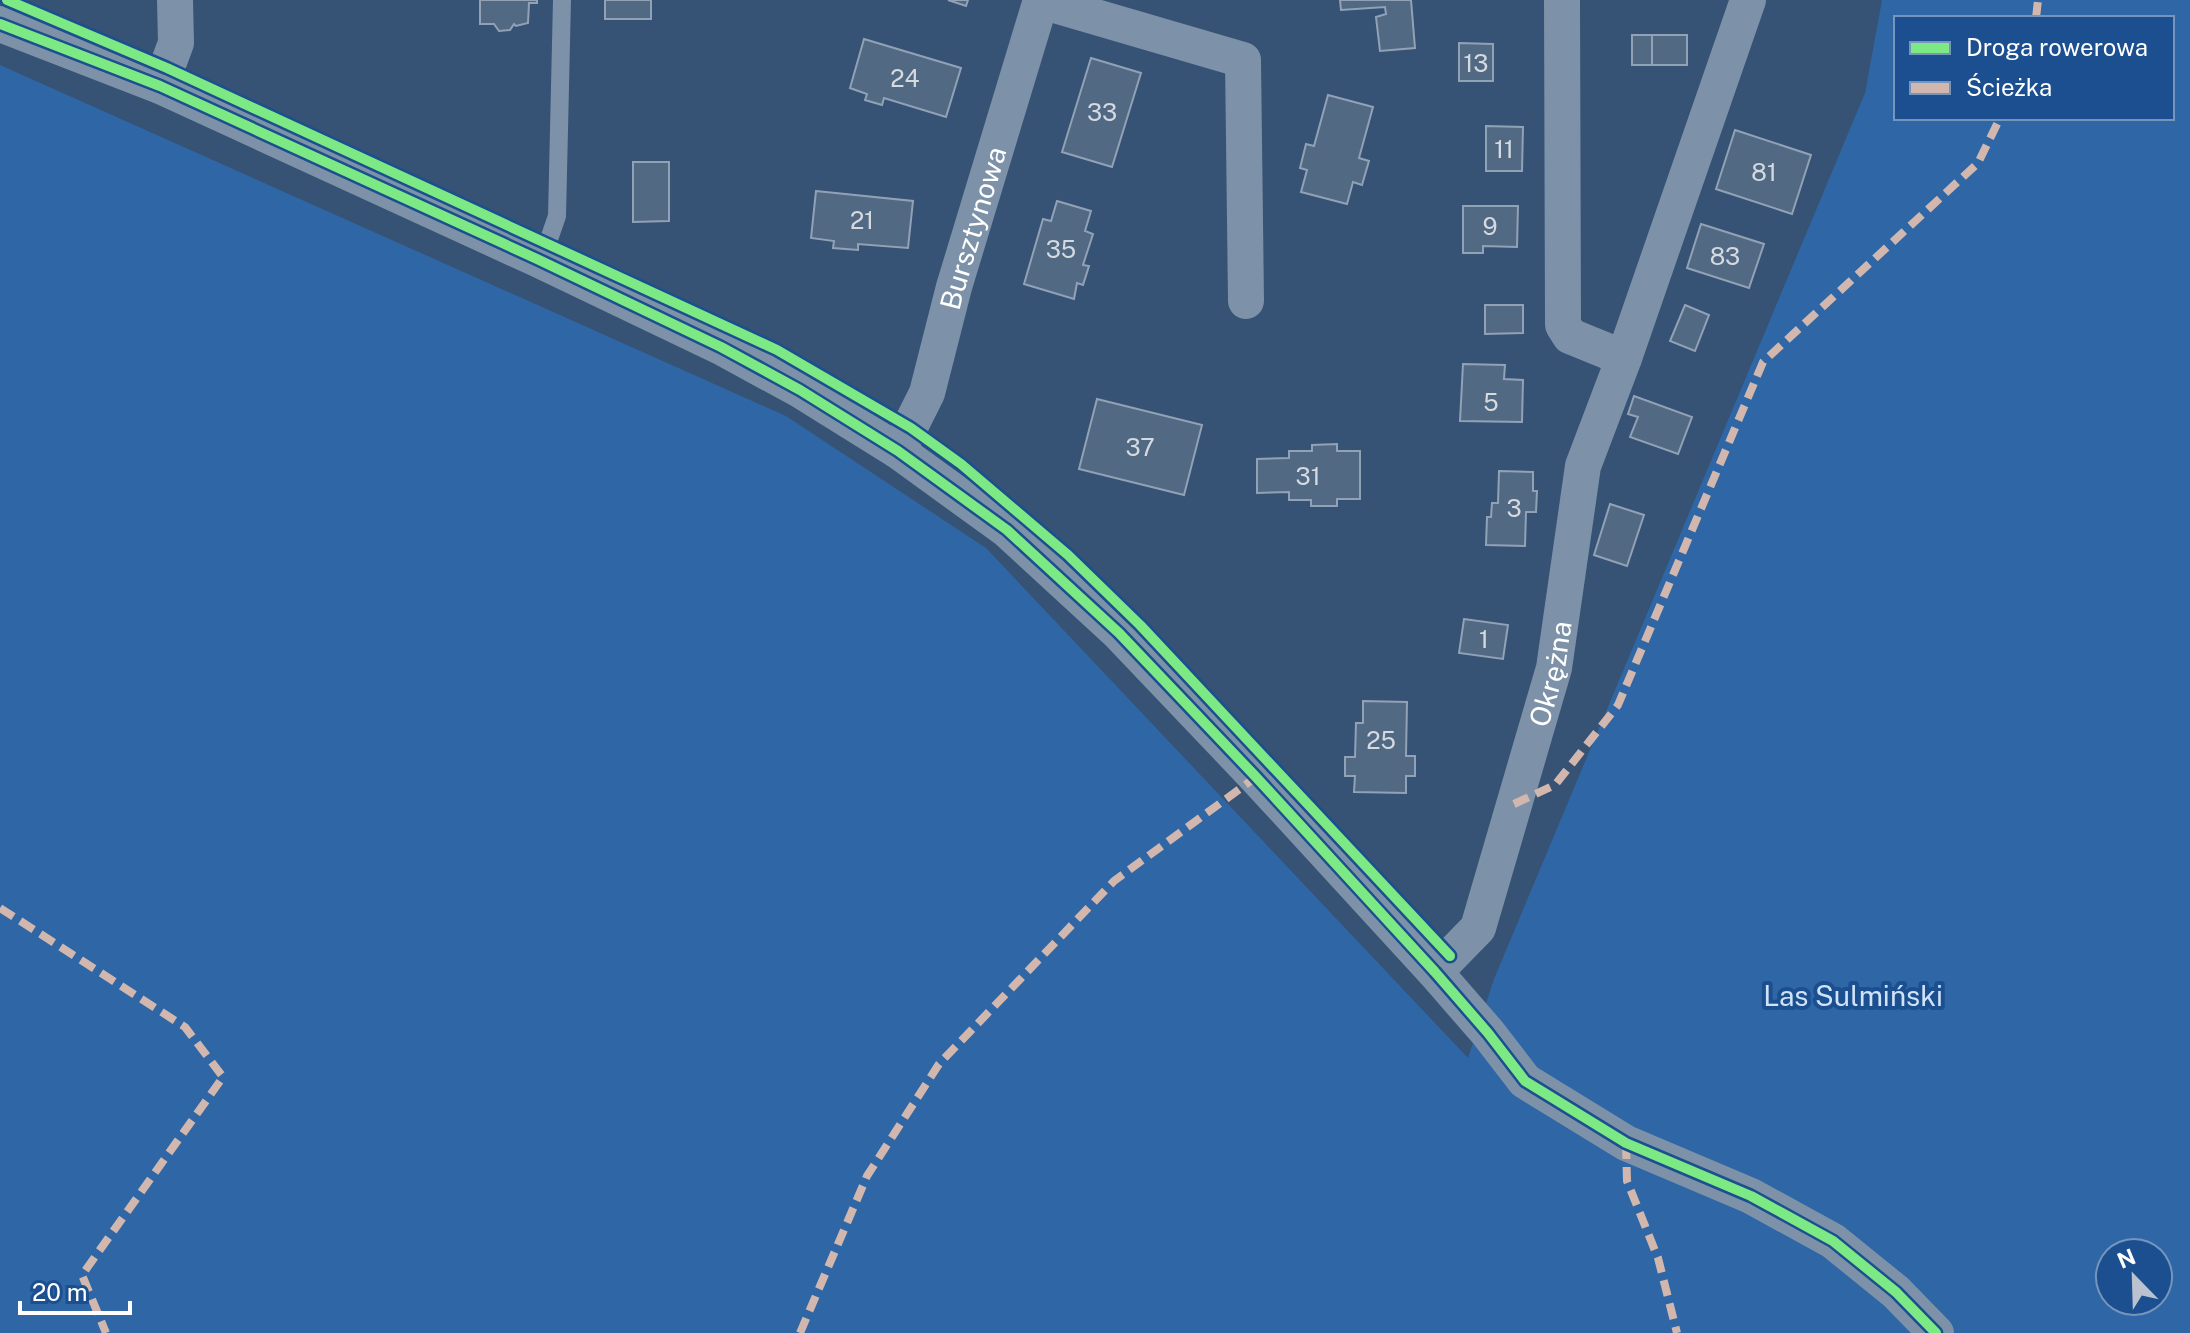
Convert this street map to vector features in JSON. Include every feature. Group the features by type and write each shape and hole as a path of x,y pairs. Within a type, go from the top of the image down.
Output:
{"street":[{"path":"160,86 176,43 175,0"},
{"name":"Bursztynowa","path":"898,451 927,393 954,287 1041,0 1243,60 1246,301"},
{"path":"1562,0 1563,325 1570,336 1624,358"},
{"name":"Okrężna","path":"1435,972 1478,928 1554,668 1583,466 1624,358 1748,0"},
{"path":"0,24 160,86 537,259 721,347 800,390 898,451 1007,530 1119,633 1435,972 1525,1081 1626,1143 1751,1196 1833,1241 1896,1292 1936,1333"}],"lane":[{"path":"537,259 548,242 557,216 562,0"}],"green space":[{"name":"Las Sulmiński","path":"1882,0 2190,0 2190,1333 0,1333 0,65 786,416 986,548 1468,1058 1494,979 1865,93"}],"building":[{"path":"480,0 537,0 537,3 529,3 528,23 514,24 510,30 499,31 494,24 480,24"},
{"path":"605,0 651,0 651,19 605,19"},
{"path":"948,0 968,0 966,6"},
{"path":"1340,0 1411,0 1415,48 1380,51 1376,17 1386,14 1385,7 1341,10"},
{"path":"1632,35 1652,35 1652,65 1632,65"},
{"path":"1652,35 1687,35 1687,65 1652,65"},
{"path":"864,39 961,68 946,117 884,98 882,105 865,100 867,94 850,88"},
{"path":"1459,43 1493,44 1493,81 1459,81"},
{"path":"1091,58 1141,73 1112,167 1062,152"},
{"path":"1328,95 1373,107 1359,158 1369,161 1362,185 1353,182 1347,204 1301,192 1307,170 1300,168 1306,144 1314,146"},
{"path":"1486,126 1523,127 1522,171 1486,171"},
{"path":"1735,130 1811,155 1792,214 1716,189"},
{"path":"633,162 669,162 669,221 633,222"},
{"path":"816,191 913,201 908,248 858,244 858,250 833,248 834,241 811,238"},
{"path":"1057,201 1091,211 1085,231 1093,234 1083,265 1089,266 1083,285 1077,283 1074,299 1024,284 1043,219 1051,221"},
{"path":"1463,206 1518,206 1517,247 1483,246 1483,253 1463,253"},
{"path":"1701,224 1764,244 1749,288 1687,268"},
{"path":"1485,305 1523,305 1523,333 1485,334"},
{"path":"1685,305 1709,315 1695,351 1670,341"},
{"path":"1463,364 1505,365 1504,379 1523,380 1522,422 1460,421"},
{"path":"1634,396 1692,417 1678,454 1630,437 1638,417 1628,414"},
{"path":"1097,399 1202,425 1184,495 1079,469"},
{"path":"1337,444 1337,451 1360,451 1360,499 1337,499 1337,506 1311,506 1311,500 1289,500 1289,492 1257,493 1257,459 1289,458 1289,451 1312,451 1312,445"},
{"path":"1499,471 1533,472 1533,491 1537,491 1536,512 1526,512 1525,546 1486,545 1487,517 1491,517 1492,503 1498,503"},
{"path":"1610,504 1644,515 1627,566 1594,555"},
{"path":"1464,619 1508,625 1503,659 1459,653"},
{"path":"1363,701 1407,702 1406,756 1415,756 1415,776 1406,776 1406,793 1354,792 1355,776 1345,776 1345,757 1355,757 1356,723 1363,723"}],"marked path":[{"path":"2036,16 2038,0"},
{"path":"1514,804 1555,785 1618,705 1763,362 1978,163 1999,120"},
{"path":"800,1333 867,1176 939,1064 1114,881 1256,777"},
{"path":"0,908 185,1027 223,1077 82,1275 106,1333"},
{"path":"1626,1143 1627,1181 1658,1258 1677,1333"}],"cycle path":[{"path":"7,0 167,68 777,350 911,428 961,464 1068,555 1140,625 1450,956"},
{"path":"0,24 160,86 537,259 721,347 800,390 898,451 1007,530 1119,633 1435,972 1525,1081 1626,1143 1751,1196 1833,1241 1896,1292 1936,1333"}]}
